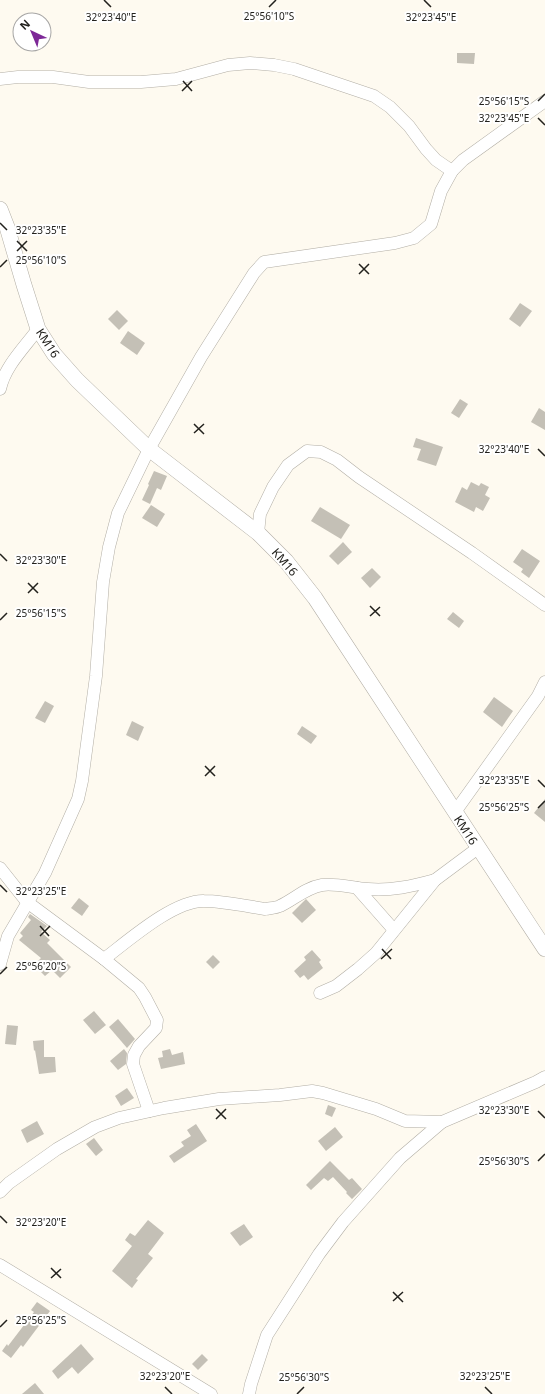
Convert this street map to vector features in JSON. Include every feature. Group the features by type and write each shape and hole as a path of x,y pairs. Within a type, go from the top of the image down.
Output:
{"street":[{"path":"0,79 18,77 52,77 89,82 141,82 176,79 228,65 250,63 274,65 374,96 390,107 410,126 426,149 436,160 452,171"},
{"path":"0,964 8,936 45,873 78,799 82,781 96,676 102,582 118,513 149,449 201,357 254,272 264,262 395,243 414,238 431,224 441,191 452,171 463,160 545,101"},
{"name":"KM16","path":"0,209 4,230 38,329 54,354 77,380 149,449 258,533 286,561 315,598 545,949"},
{"path":"0,389 8,367 38,329"},
{"path":"258,533 260,514 273,487 288,465 307,451 321,452 337,460 359,477 472,553 545,605"},
{"path":"455,812 538,696 545,682"},
{"path":"320,993 336,986 376,953 435,880 478,848"},
{"path":"0,868 27,902 139,988 157,1020 156,1028 139,1046 134,1055 133,1064 148,1111"},
{"path":"104,960 153,923 181,906 192,902 203,901 265,909 281,906 307,890 323,885 381,890 409,887 435,880"},
{"path":"357,888 394,930"},
{"path":"249,1394 267,1335 319,1254 343,1222 400,1158 413,1145 442,1122 545,1077"},
{"path":"0,1192 5,1180 95,1127 119,1118 148,1111 218,1099 274,1096 312,1091 323,1092 376,1109 405,1121 442,1122"},
{"path":"0,1265 211,1394"}],"building":[{"path":"457,53 475,53 474,64 457,63"},
{"path":"520,303 532,311 520,327 509,319"},
{"path":"117,310 128,321 119,330 108,319"},
{"path":"128,331 145,343 137,355 120,343"},
{"path":"460,399 468,404 459,418 451,413"},
{"path":"539,408 545,412 545,430 531,422"},
{"path":"416,438 443,447 436,466 417,460 421,449 413,447"},
{"path":"154,471 167,476 161,490 157,488 150,504 142,500"},
{"path":"471,482 479,486 481,483 489,487 485,495 490,498 483,511 476,507 474,512 455,502 462,487 467,490"},
{"path":"151,505 165,514 157,527 142,518"},
{"path":"320,507 350,525 341,539 311,521"},
{"path":"343,542 352,552 338,565 329,556"},
{"path":"522,549 540,561 529,578 521,572 523,569 513,562"},
{"path":"372,568 381,577 370,588 361,578"},
{"path":"453,612 464,621 459,628 447,619"},
{"path":"494,697 513,711 502,727 483,712"},
{"path":"45,701 54,706 45,723 35,718"},
{"path":"132,721 144,727 138,741 126,735"},
{"path":"302,726 317,736 311,744 297,734"},
{"path":"545,799 545,822 534,813"},
{"path":"79,898 89,906 82,916 71,908"},
{"path":"306,899 316,910 302,923 292,913"},
{"path":"30,914 47,926 41,932 50,940 47,943 71,967 60,978 52,970 45,976 34,965 41,958 19,940 23,936 20,933 31,920 28,917"},
{"path":"312,950 321,960 319,962 323,968 308,980 304,975 300,978 294,971 306,960 304,957"},
{"path":"213,955 220,962 213,969 206,962"},
{"path":"94,1011 106,1025 95,1034 83,1020"},
{"path":"118,1019 135,1039 127,1048 109,1027"},
{"path":"7,1025 18,1026 16,1045 5,1044"},
{"path":"44,1040 44,1057 55,1057 56,1072 39,1074 33,1041"},
{"path":"124,1049 127,1053 126,1064 118,1070 110,1061"},
{"path":"170,1049 172,1055 183,1052 185,1064 161,1069 158,1058 163,1057 162,1051"},
{"path":"127,1088 134,1098 121,1106 115,1096"},
{"path":"328,1105 336,1108 332,1117 325,1114"},
{"path":"37,1121 44,1134 27,1143 21,1130"},
{"path":"196,1124 207,1141 174,1163 169,1156 184,1146 181,1142 191,1136 187,1130"},
{"path":"335,1127 343,1137 326,1151 318,1141"},
{"path":"94,1138 103,1150 96,1156 86,1144"},
{"path":"330,1161 349,1180 352,1178 362,1189 352,1199 333,1177 328,1181 324,1178 311,1190 306,1185"},
{"path":"148,1220 164,1233 148,1254 153,1258 136,1279 138,1280 132,1288 112,1271 132,1246 125,1240 130,1233 135,1236"},
{"path":"244,1224 253,1237 240,1246 230,1233"},
{"path":"37,1302 50,1311 23,1347 21,1345 11,1358 2,1351 7,1344 8,1346 34,1312 31,1310"},
{"path":"81,1344 94,1359 78,1374 72,1367 58,1379 52,1371"},
{"path":"202,1354 208,1360 198,1370 192,1364"},
{"path":"35,1383 44,1394 22,1394"}]}
